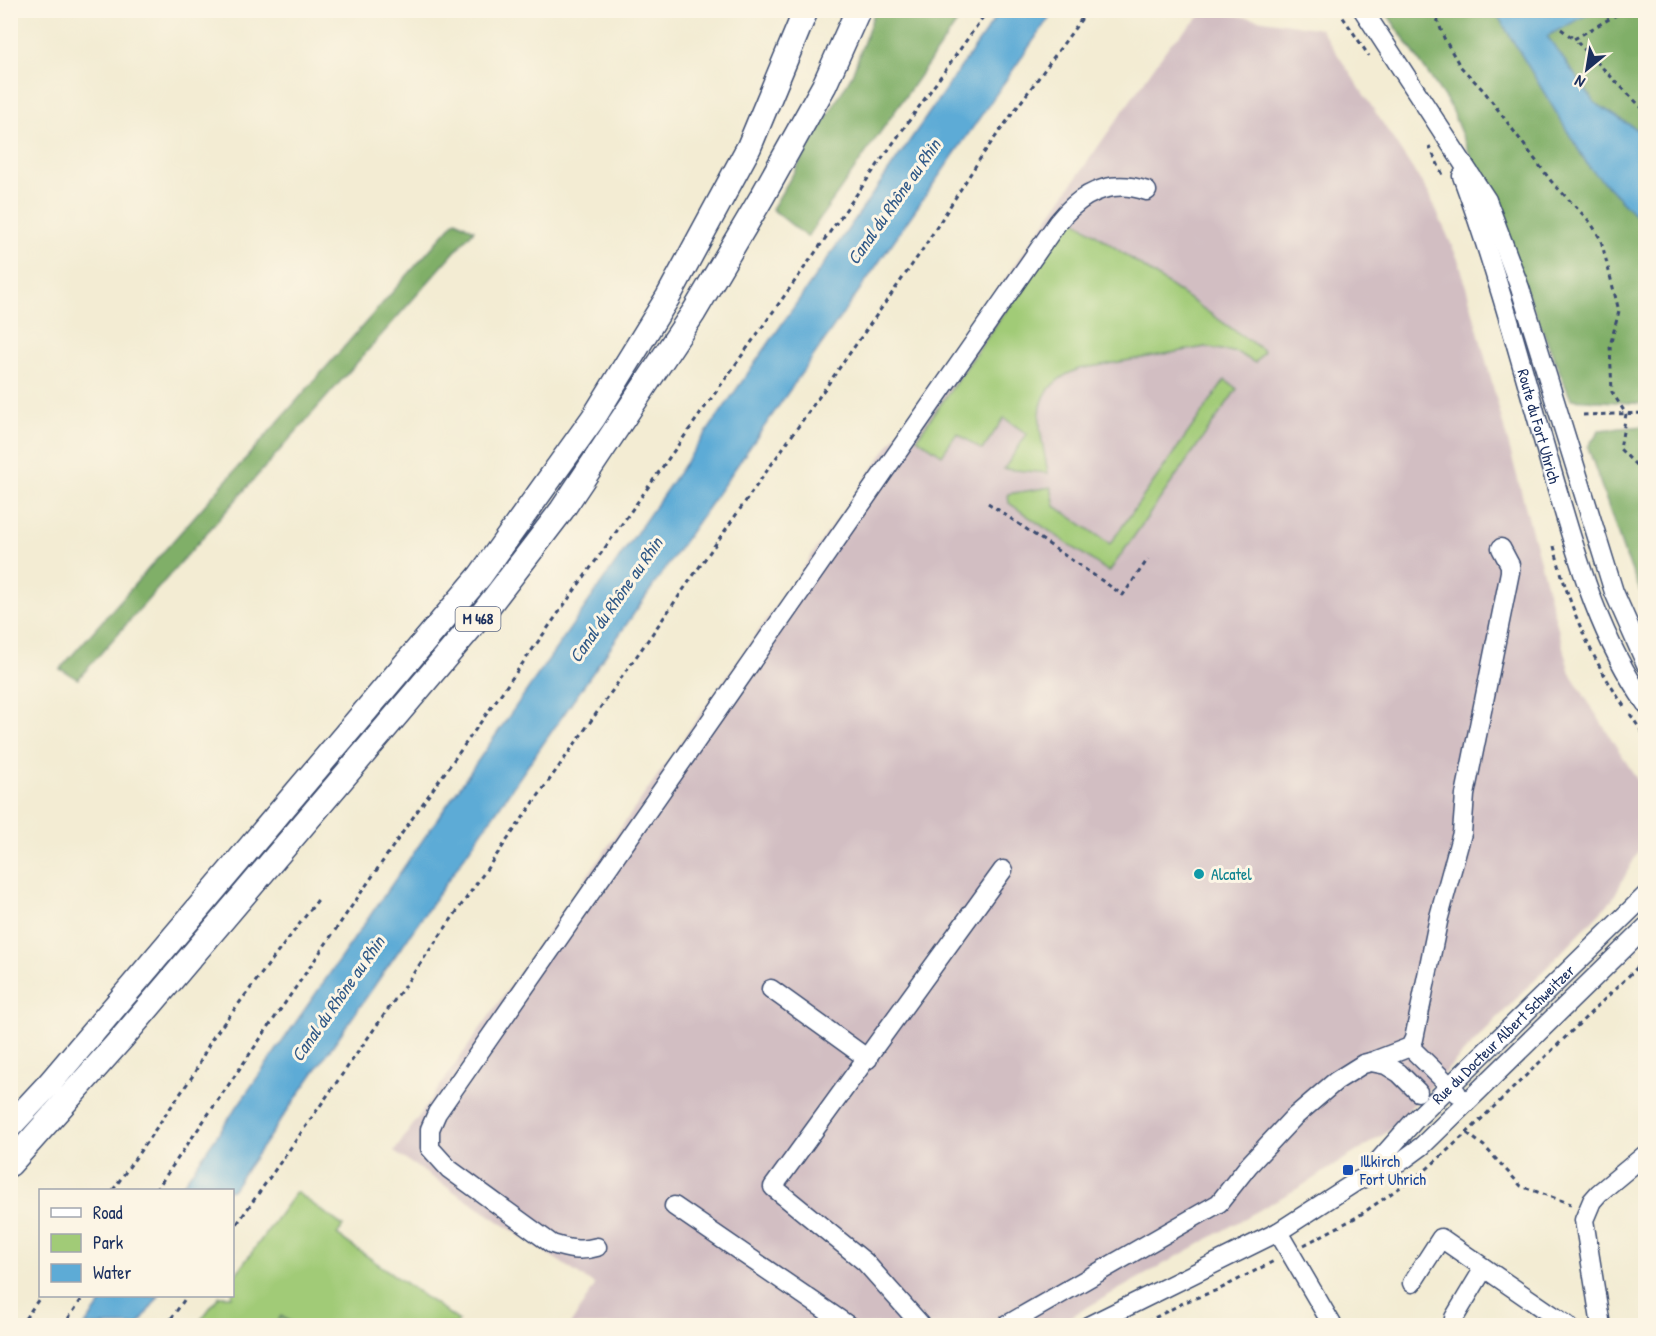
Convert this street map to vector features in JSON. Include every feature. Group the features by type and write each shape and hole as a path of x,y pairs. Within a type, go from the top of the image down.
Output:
{"main road":[{"name":"M 468","path":"10,1126 50,1083 480,576 580,436 668,297 749,147 807,10"},
{"name":"M 468","path":"10,1164 123,1037 483,613 562,510 694,312 824,86 858,10"}],"street":[{"name":"Route du Fort Uhrich","path":"1363,10 1487,200 1516,277 1614,592 1646,664"},
{"name":"Route du Fort Uhrich","path":"1450,143 1489,252 1582,575 1606,634 1634,687 1646,704"},
{"path":"597,1247 584,1251 552,1244 449,1169 430,1148 430,1129 437,1113 1058,222 1072,205 1097,190 1126,186 1147,191"},
{"path":"1005,1326 1219,1203 1293,1118 1336,1081 1363,1064 1410,1047 1414,1039 1443,901 1462,834 1465,795 1510,572 1510,565 1501,548"},
{"path":"922,1326 865,1262 773,1187 1003,870"},
{"name":"Rue du Docteur Albert Schweitzer","path":"1365,1177 1400,1136 1646,895"},
{"name":"Rue du Docteur Albert Schweitzer","path":"1088,1326 1278,1232 1365,1177 1403,1160 1422,1146 1646,927"},
{"path":"771,989 868,1059"},
{"path":"1410,1047 1467,1102"},
{"path":"1371,1062 1381,1063 1393,1069 1418,1092"},
{"path":"1601,1326 1584,1220 1587,1210 1599,1193 1646,1154"},
{"path":"674,1206 849,1326"},
{"path":"1278,1232 1333,1326"},
{"path":"1412,1283 1441,1238 1568,1326"},
{"path":"1454,1318 1484,1268"}],"path":[{"path":"157,1189 416,813 988,10"},
{"path":"234,1228 921,252 983,154 1088,10"},
{"path":"1338,10 1375,64"},
{"path":"1434,10 1444,38 1460,66 1484,91 1551,182 1591,223 1601,240 1619,311 1610,346 1612,392 1626,414 1620,449 1646,475"},
{"path":"1574,39 1625,10"},
{"path":"1562,29 1646,112"},
{"path":"1428,145 1447,182"},
{"path":"1582,415 1646,413"},
{"path":"988,503 1123,595 1148,559"},
{"path":"1553,543 1565,589 1587,643 1603,676 1646,738"},
{"path":"114,1189 194,1074 211,1040 320,897"},
{"path":"1467,1133 1484,1146 1521,1186 1587,1210"},
{"path":"1139,1326 1185,1302 1220,1289 1278,1259"},
{"path":"20,1326 40,1297"},
{"path":"63,1326 83,1297"},
{"path":"166,1326 186,1297"}],"shaded area":[{"path":"1206,11 1321,29 1429,194 1460,264 1570,673 1645,792 1645,839 1612,900 1386,1133 1300,1187 1056,1325 570,1325 595,1285 394,1152 1170,44"}],"green space":[{"path":"875,11 965,11 807,237 772,209 852,75"},
{"path":"1385,11 1495,11 1589,167 1645,225 1645,404 1571,399 1449,104"},
{"path":"1594,11 1645,11 1645,135 1595,103 1546,35"},
{"path":"1071,217 1264,351 1255,363 1238,353 1205,347 1079,369 1062,377 1050,387 1043,399 1040,412 1040,426 1048,473 1004,469 1027,434 1004,418 982,450 957,433 942,455 917,438"},
{"path":"456,220 474,230 78,679 60,669"},
{"path":"1225,380 1237,389 1109,572 1009,503 1008,494 1051,487 1055,506 1110,544"},
{"path":"1646,426 1645,602 1624,552 1588,447 1599,430"},
{"path":"296,1192 343,1226 337,1235 459,1321 456,1325 296,1325 281,1316 277,1322 281,1317 292,1325 197,1325 218,1297 234,1297 234,1277"}],"water":[{"name":"Canal du Rhône au Rhin","path":"1000,11 1054,11 233,1189 180,1189"},
{"path":"1495,11 1594,11 1547,36 1595,103 1645,135 1645,225 1589,167"},
{"path":"105,1297 158,1297 138,1325 85,1325"}],"place":[{"name":"Alcatel","path":"1199,874"},
{"name":"Illkirch Fort Uhrich","path":"1348,1170"}]}
